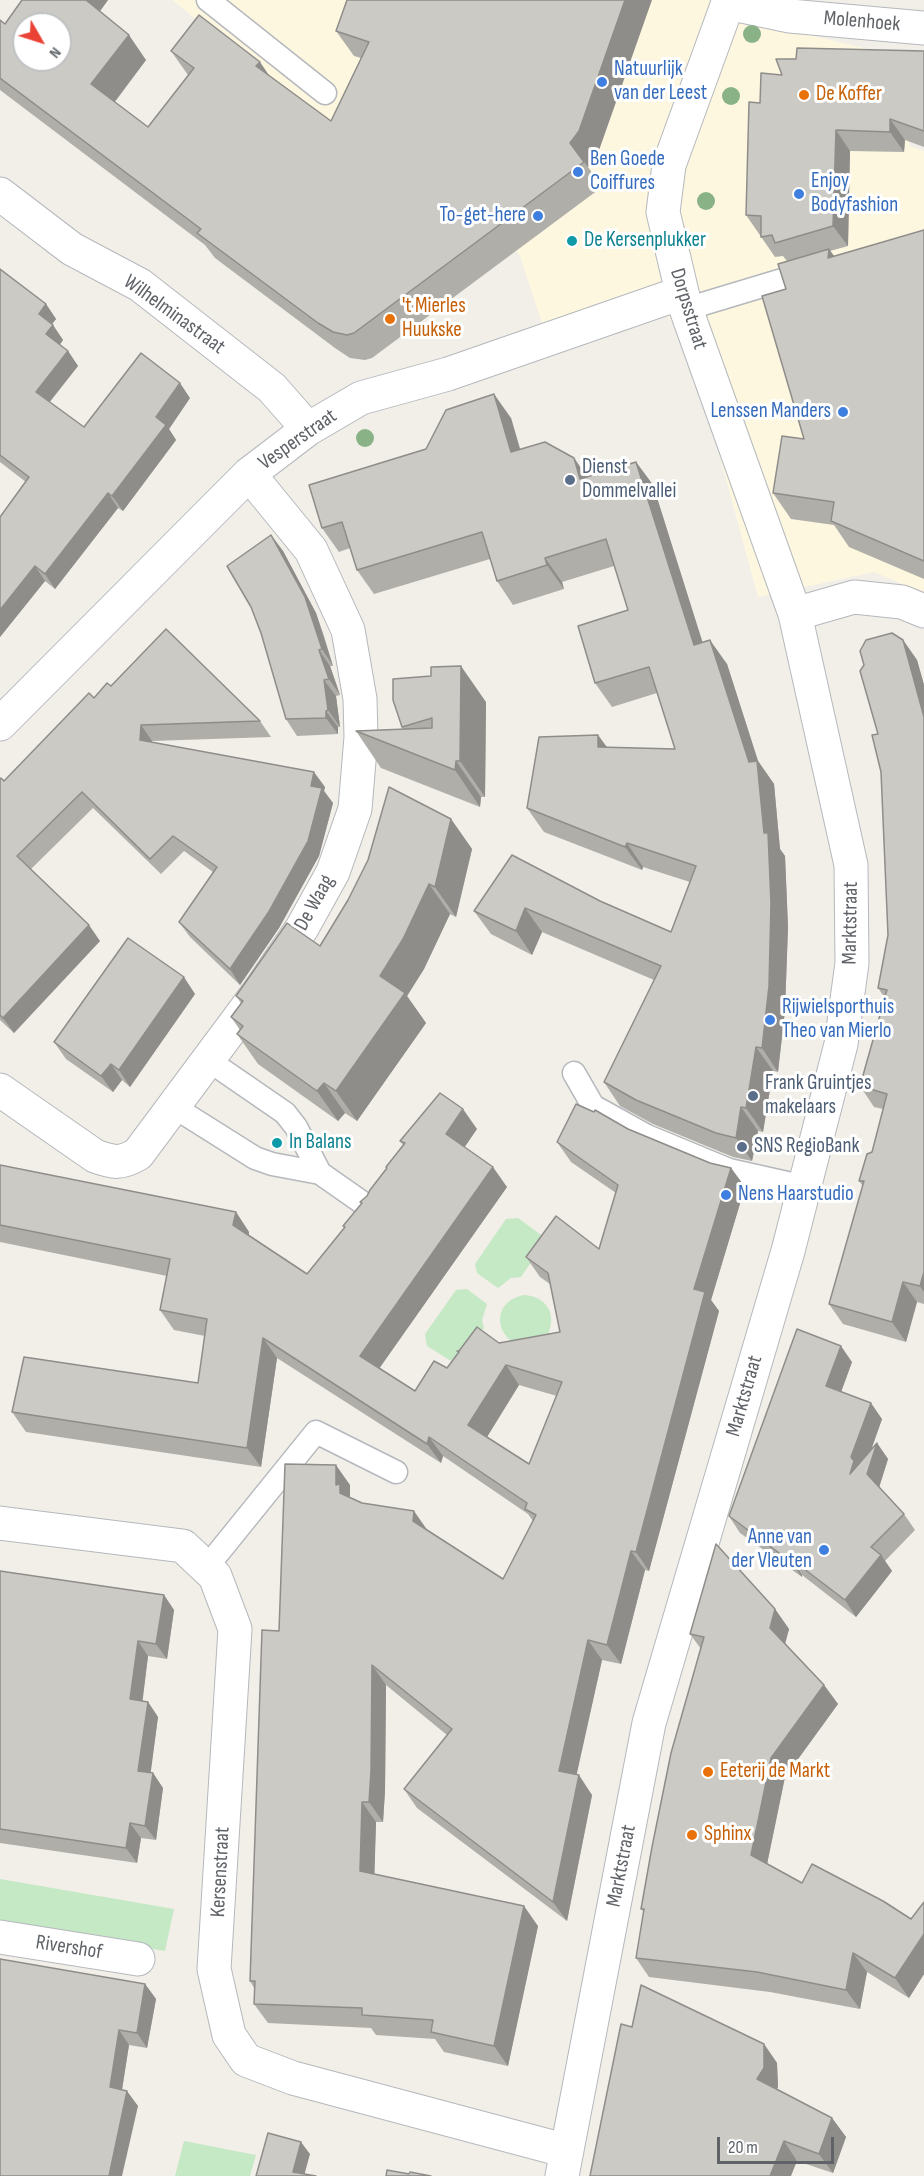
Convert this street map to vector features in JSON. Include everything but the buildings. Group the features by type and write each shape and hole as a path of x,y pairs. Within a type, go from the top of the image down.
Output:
{"street":[{"name":"Molenhoek","path":"729,2 790,16 924,28"},
{"name":"Dorpsstraat","path":"729,2 669,165 663,212 683,301 795,614"},
{"name":"Wilhelminastraat","path":"0,194 72,249 140,285 272,388 308,429"},
{"name":"Vesperstraat","path":"0,724 249,474 308,429 361,398 448,374 683,301"},
{"name":"De Waag","path":"0,1090 95,1156 112,1162 126,1161 138,1154 257,994 302,928 333,872 355,809 361,737 360,699 348,630 311,550 249,474"},
{"path":"795,614 854,597 902,602 924,611"},
{"name":"Marktstraat","path":"565,2163 649,1723 788,1251 841,1044 852,963 851,866 795,614"},
{"name":"Kersenstraat","path":"0,1523 183,1546 214,1576 235,1629 214,1969 229,2034 246,2060 293,2078 565,2163"},
{"name":"Rivershof","path":"0,1937 138,1959"}],"lane":[{"path":"208,0 325,93"},
{"path":"683,301 837,263"},
{"path":"208,1060 285,1113 296,1127 320,1173"},
{"path":"574,1073 593,1106 647,1136 729,1170 805,1187"},
{"path":"174,1107 255,1158 272,1164 320,1173 370,1208"},
{"path":"206,1568 316,1432 396,1472"}],"shaded area":[{"path":"172,0 714,0 742,19 910,59 909,146 924,151 924,593 874,572 758,597 688,339 644,291 543,326 520,256 494,217 344,137"}],"green space":[{"path":"518,1218 541,1235 542,1246 521,1277 511,1278 498,1288 477,1273 475,1264 506,1219"},
{"path":"467,1289 487,1304 482,1320 484,1328 462,1358 451,1361 427,1346 425,1334 456,1290"},
{"path":"524,1295 540,1299 549,1309 550,1329 547,1337 515,1344 503,1331 500,1316 508,1303"},
{"path":"0,1879 174,1909 165,1951 0,1923"},
{"path":"184,2141 256,2155 250,2176 175,2176"}],"place":[{"name":"Natuurlijk van der Leest","path":"602,82"},
{"name":"De Koffer","path":"804,95"},
{"name":"Ben Goede Coiffures","path":"578,172"},
{"name":"Enjoy Bodyfashion","path":"799,194"},
{"name":"To-get-here","path":"538,216"},
{"name":"De Kersenplukker","path":"572,241"},
{"name":"'t Mierles Huukske","path":"390,319"},
{"name":"Lenssen Manders","path":"843,412"},
{"name":"Dienst Dommelvallei","path":"570,480"},
{"name":"Rijwielsporthuis Theo van Mierlo","path":"770,1020"},
{"name":"Frank Gruintjes makelaars","path":"753,1096"},
{"name":"In Balans","path":"277,1143"},
{"name":"SNS RegioBank","path":"742,1147"},
{"name":"Nens Haarstudio","path":"726,1195"},
{"name":"Anne van der Vleuten","path":"824,1550"},
{"name":"Eeterij de Markt","path":"708,1772"},
{"name":"Sphinx","path":"692,1835"}]}
